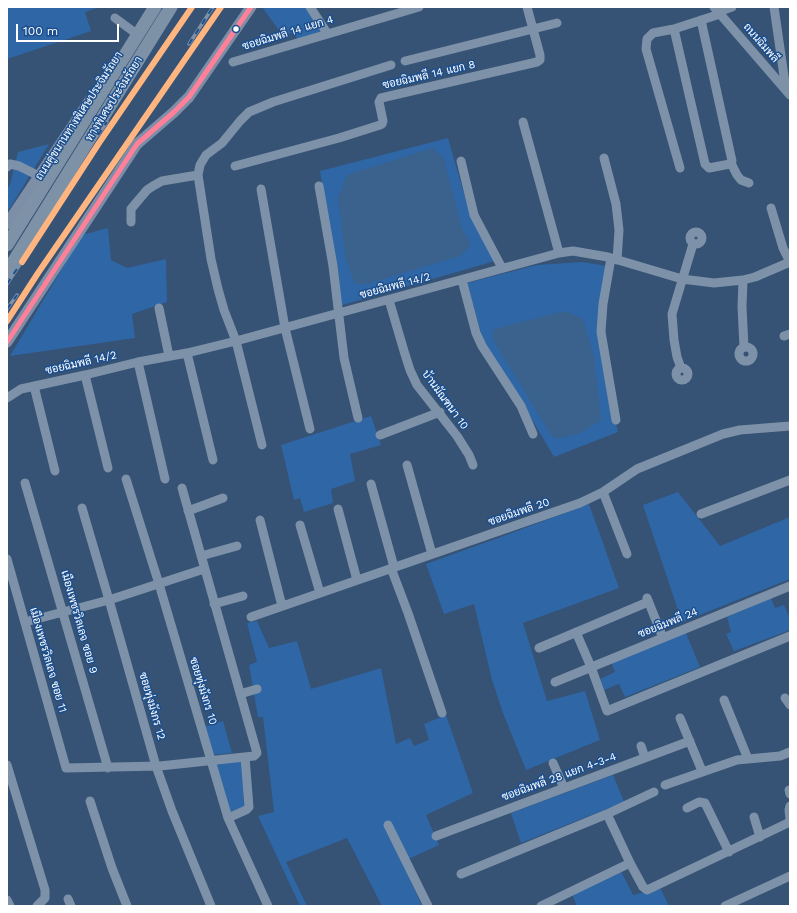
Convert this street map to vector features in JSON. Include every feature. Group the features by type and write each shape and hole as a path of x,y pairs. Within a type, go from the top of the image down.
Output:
{"highway":[{"name":"ทางพิเศษประจิมรัถยา","path":"7,245 155,7"},
{"name":"ทางพิเศษประจิมรัถยา","path":"7,272 171,7"}],"main road":[{"name":"ถนนคู่ขนานทางพิเศษประจิมรัถยา","path":"7,224 150,7"},
{"path":"7,342 137,144 189,97 251,7"}],"street":[{"path":"310,7 327,33"},
{"name":"ซอยฉิมพลี 14 แยก 4","path":"233,62 419,7"},
{"path":"527,7 533,29"},
{"path":"680,168 646,49 647,39 653,33 674,29 700,20 717,11 732,7"},
{"path":"774,7 788,92"},
{"name":"ถนนฉิมพลี","path":"717,11 788,92"},
{"path":"115,18 134,32"},
{"path":"700,20 731,163 741,180 750,183"},
{"path":"406,61 557,23"},
{"name":"ซอยฉิมพลี 14 แยก 8","path":"235,166 380,125 382,124 379,102 381,98 537,62 540,60 540,55 533,29"},
{"path":"674,29 705,164 709,168 731,163"},
{"path":"262,446 236,341 224,310 211,259 198,174 200,165 206,155 222,143 249,112 273,102 390,65"},
{"path":"523,122 559,253"},
{"path":"604,158 616,204 619,230 614,259 603,304 601,332 616,420"},
{"path":"461,161 474,214 502,268"},
{"path":"7,167 10,164 19,166 39,176"},
{"path":"131,222 131,209 147,190 162,181 198,174"},
{"path":"319,186 333,266 344,358 358,418"},
{"path":"261,189 285,328 310,429"},
{"path":"771,208 783,248 790,262"},
{"path":"681,368 677,357 674,340 672,314 693,244"},
{"name":"ซอยฉิมพลี 14/2","path":"7,398 21,388 236,341 559,253 573,251 614,259 682,279 714,283 743,280 790,262"},
{"path":"462,280 476,333 482,346 521,406 533,434"},
{"path":"743,280 742,306 744,347"},
{"name":"บ้านมัณฑนา 10","path":"390,300 410,370 417,384 457,436 469,455 473,465"},
{"path":"160,308 169,356"},
{"path":"187,352 213,460"},
{"path":"138,362 166,479"},
{"path":"85,375 108,468"},
{"path":"34,386 54,471"},
{"path":"380,435 440,412"},
{"name":"ซอยฉิมพลี 20","path":"251,616 580,503 603,492 637,469 723,434 740,430 790,426"},
{"path":"407,465 432,554"},
{"name":"ซอยทุ่งมังกร 10","path":"126,479 159,584 228,818 268,906"},
{"path":"701,514 790,480"},
{"name":"เมืองเพชรวิลเลจ ซอย 9","path":"25,483 64,612 108,768"},
{"path":"371,484 392,568 442,714"},
{"path":"108,768 156,766 254,756 257,753 182,488"},
{"path":"603,492 626,554"},
{"path":"188,511 222,498"},
{"name":"ซอยทุ่งมังกร 12","path":"82,508 156,766 172,811 211,906"},
{"path":"338,509 357,580"},
{"path":"260,520 282,606"},
{"path":"300,525 320,593"},
{"path":"201,556 237,546"},
{"name":"เมืองเพชรวิลเลจ ซอย 11","path":"7,560 66,768 108,768"},
{"path":"25,622 109,600 204,569"},
{"name":"ซอยฉิมพลี 24","path":"555,682 790,586"},
{"path":"214,604 243,596"},
{"path":"539,648 647,599 663,638"},
{"path":"576,632 607,711 790,636"},
{"path":"240,694 257,689"},
{"path":"724,700 748,760"},
{"path":"680,718 702,771"},
{"name":"ซอยฉิมพลี 28 แยก 4-3-4","path":"436,836 690,741"},
{"path":"641,746 645,758"},
{"path":"665,785 737,760 780,756 790,752"},
{"path":"228,818 246,810 249,807 245,757"},
{"path":"553,763 564,788"},
{"path":"7,765 45,890 45,898 37,906"},
{"path":"461,874 607,814 654,792"},
{"path":"90,801 112,868 127,906"},
{"path":"687,808 699,802 705,803 729,852"},
{"path":"790,806 790,819"},
{"path":"607,814 630,863 643,887 647,890 790,822"},
{"path":"754,816 760,836"},
{"path":"388,825 428,906"},
{"path":"541,906 630,863"},
{"path":"725,906 790,876"},
{"path":"7,900 10,906"}],"shaded area":[{"path":"7,7 100,7 85,12 91,31 7,59"},
{"path":"262,7 307,7 321,31 298,40 293,32 283,36"},
{"path":"448,138 470,215 495,261 339,306 334,256 320,171"},
{"path":"49,144 7,213 7,188 10,185 18,152"},
{"path":"433,148 444,159 462,229 471,244 460,256 367,284 355,284 346,260 338,198 347,175"},
{"path":"108,228 111,260 127,268 166,259 167,302 132,314 135,338 10,356 82,235"},
{"path":"582,262 607,266 600,347 618,432 554,457 484,344 467,283 537,265"},
{"path":"565,311 583,319 594,357 601,420 578,434 555,439 492,338 494,329"},
{"path":"371,416 381,445 350,454 355,481 331,489 333,503 304,512 300,498 294,500 281,445"},
{"path":"678,492 720,546 790,517 790,579 682,622 643,505"},
{"path":"589,504 619,588 523,623 547,701 585,691 600,740 526,770 503,713 492,680 474,604 444,614 426,564"},
{"path":"771,598 775,608 784,605 790,618 790,630 734,651 726,634 731,632 727,617"},
{"path":"257,621 269,648 297,641 311,689 381,668 396,744 410,738 414,746 429,740 424,724 446,715 473,793 426,815 439,845 402,862 422,906 382,906 347,838 286,862 307,906 300,906 258,816 274,812 263,717 258,717 249,665 257,662 247,623"},
{"path":"686,633 700,667 625,697 619,684 604,690 600,679 615,672 611,662"},
{"path":"223,721 232,753 212,755 204,727"},
{"path":"242,760 244,807 230,812 216,762"},
{"path":"613,775 624,802 521,843 511,813"},
{"path":"621,871 633,895 660,888 669,906 577,906 572,894"}],"railway":[{"path":"189,44 213,7"},
{"path":"7,321 38,273 221,7"},
{"path":"98,135 107,122"},
{"path":"7,284 112,125"},
{"path":"7,309 17,295"}],"transit line":[{"path":"22,262 99,143 192,7"},
{"path":"7,321 38,273 221,7"},
{"path":"7,342 137,144 189,97 251,7"}]}
